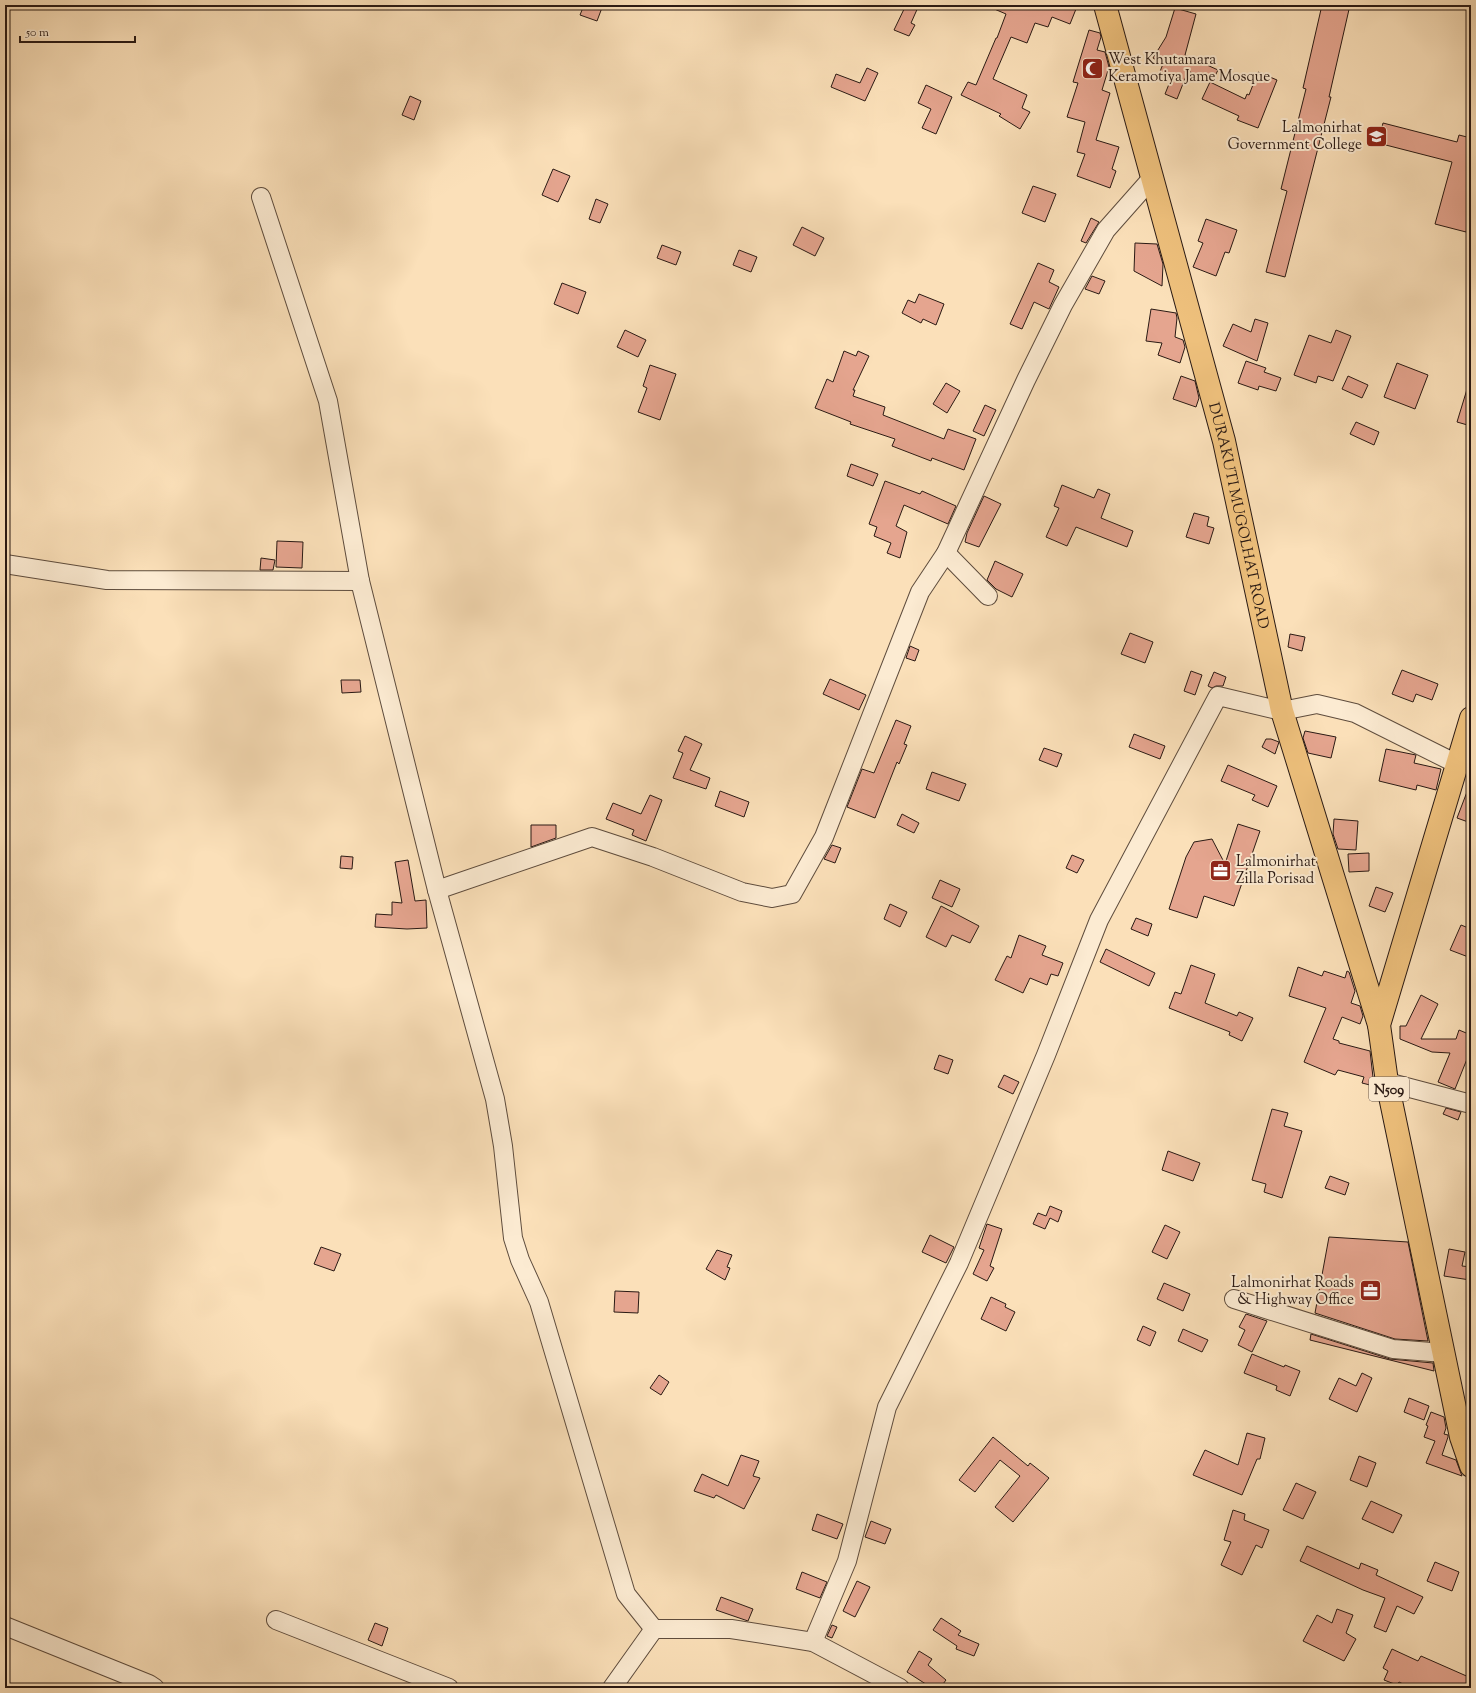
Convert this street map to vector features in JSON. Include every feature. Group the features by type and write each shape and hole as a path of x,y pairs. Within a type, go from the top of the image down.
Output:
{"main road":[{"name":"DURAKUTI MUGOLHAT ROAD","path":"1105,5 1224,441 1282,711 1379,1025"},
{"name":"N509","path":"1471,718 1379,1025 1387,1082 1461,1437 1471,1466"}],"street":[{"path":"437,890 592,837 653,856 742,892 772,898 792,894 824,837 920,592 946,553 1026,380 1063,305 1106,230 1152,178"},
{"path":"261,197 328,401 360,581 437,890 495,1099 503,1146 515,1246 539,1302 626,1594 654,1629"},
{"path":"946,553 988,596"},
{"path":"5,564 107,580 360,581"},
{"path":"813,1642 847,1561 887,1407 959,1263 1046,1055 1099,920 1218,696 1282,711 1317,704 1355,713 1457,764"},
{"path":"1387,1082 1471,1104"},
{"path":"1234,1299 1393,1349 1444,1353"},
{"path":"276,1620 449,1688"},
{"path":"5,1626 150,1687"},
{"path":"654,1629 731,1629 813,1642 900,1688"},
{"path":"612,1688 654,1629"}],"building":[{"path":"584,5 603,5 597,21 580,15"},
{"path":"906,5 919,5 911,23 915,25 909,36 894,30"},
{"path":"985,5 1066,5 1076,9 1070,24 1052,17 1048,27 1035,23 1027,43 1011,37 993,79 1027,95 1022,108 1030,112 1020,129 999,116 1001,114 961,95 968,82 976,85 1006,14"},
{"path":"1322,5 1350,5 1329,97 1331,97 1285,277 1266,272 1287,191 1281,189 1306,89 1303,88"},
{"path":"1175,8 1196,14 1185,55 1218,70 1212,82 1188,71 1177,99 1165,94 1171,79 1159,74 1163,64 1153,58 1166,37"},
{"path":"1089,30 1100,33 1101,37 1097,50 1105,52 1109,67 1102,90 1110,93 1096,140 1119,147 1112,169 1116,171 1110,188 1077,176 1085,154 1077,152 1085,122 1067,117 1078,83 1073,82"},
{"path":"867,68 878,73 865,101 831,87 836,74 860,83"},
{"path":"1258,72 1277,80 1258,128 1237,120 1239,116 1202,99 1210,82 1245,99 1247,94 1249,95"},
{"path":"926,85 952,97 936,134 922,128 931,109 918,103"},
{"path":"410,96 421,101 414,120 402,115"},
{"path":"1383,123 1457,142 1459,135 1471,138 1471,214 1466,232 1435,224 1452,162 1378,143"},
{"path":"553,169 570,176 558,202 542,195"},
{"path":"1033,186 1056,194 1045,222 1022,213"},
{"path":"596,199 608,204 600,223 589,219"},
{"path":"1091,218 1099,222 1086,243 1081,241"},
{"path":"1206,219 1237,230 1229,253 1225,252 1216,276 1193,267 1203,243 1198,241"},
{"path":"802,227 824,238 815,256 793,245"},
{"path":"1135,243 1157,244 1163,264 1162,286 1134,271"},
{"path":"662,245 681,252 676,265 657,258"},
{"path":"739,250 757,257 751,272 733,265"},
{"path":"1038,263 1054,270 1049,282 1059,287 1049,309 1034,302 1022,329 1010,324"},
{"path":"1092,276 1105,281 1099,294 1085,289"},
{"path":"562,283 586,292 578,314 554,304"},
{"path":"919,294 944,304 936,325 923,319 921,323 902,313 908,300 915,303"},
{"path":"1151,309 1176,313 1177,318 1175,337 1183,340 1185,347 1180,363 1158,355 1162,343 1146,341"},
{"path":"1255,319 1268,323 1257,361 1223,346 1233,324 1251,332"},
{"path":"625,330 646,340 638,357 617,347"},
{"path":"1336,330 1351,336 1333,381 1318,376 1316,383 1294,375 1309,335 1331,343"},
{"path":"844,351 856,356 858,351 869,356 853,390 855,390 853,396 885,407 883,415 944,439 948,429 976,439 964,470 932,458 931,461 892,446 895,439 850,424 851,422 815,408 827,379 833,382"},
{"path":"1246,361 1266,368 1264,372 1281,378 1276,391 1259,386 1258,390 1238,383"},
{"path":"1397,363 1428,375 1415,409 1384,397"},
{"path":"650,365 676,374 660,420 638,412 647,388 643,386"},
{"path":"1181,376 1195,381 1199,398 1196,407 1173,399"},
{"path":"1348,376 1368,385 1362,398 1342,389"},
{"path":"946,383 960,391 947,413 933,404"},
{"path":"1468,386 1471,386 1471,426 1457,422"},
{"path":"985,405 996,410 984,436 973,431"},
{"path":"1356,422 1379,432 1374,445 1350,434"},
{"path":"851,464 878,474 873,486 847,476"},
{"path":"885,481 920,494 922,491 956,506 948,524 904,505 896,526 907,532 900,558 887,553 891,543 874,536 877,527 869,524"},
{"path":"1062,485 1094,498 1098,489 1110,494 1101,518 1133,531 1127,547 1076,527 1067,546 1046,537 1059,508 1054,506"},
{"path":"984,496 1001,504 979,547 965,542 967,533"},
{"path":"1194,513 1209,517 1207,526 1214,528 1209,544 1186,537"},
{"path":"277,541 303,542 302,568 276,567"},
{"path":"261,558 275,560 273,570 260,570"},
{"path":"995,561 1023,574 1012,597 996,589 987,580"},
{"path":"1130,633 1153,642 1145,663 1121,654"},
{"path":"1290,634 1305,637 1302,651 1288,647"},
{"path":"910,646 919,650 915,661 906,658"},
{"path":"1402,670 1438,684 1432,700 1416,694 1413,702 1392,694"},
{"path":"1191,671 1202,675 1195,695 1184,691"},
{"path":"1214,672 1226,677 1223,686 1216,686 1212,688 1208,686"},
{"path":"830,679 866,695 859,710 823,694"},
{"path":"341,680 360,680 361,692 342,693"},
{"path":"896,720 911,726 904,744 907,745 899,764 897,762 875,818 847,807 862,769 874,773"},
{"path":"1305,731 1336,737 1331,758 1308,753 1303,738"},
{"path":"1134,734 1165,746 1160,759 1129,747"},
{"path":"685,736 702,744 690,770 710,778 706,789 673,778 683,753 678,751"},
{"path":"1266,739 1279,742 1275,754 1262,747"},
{"path":"1044,748 1062,754 1057,767 1039,760"},
{"path":"1386,749 1416,755 1414,763 1441,769 1436,790 1417,785 1416,790 1379,781"},
{"path":"1228,765 1277,786 1268,807 1252,800 1255,795 1221,781"},
{"path":"932,772 966,784 959,801 926,789"},
{"path":"1471,784 1471,823 1457,818"},
{"path":"720,791 749,802 744,817 715,806"},
{"path":"650,795 662,800 646,841 632,835 634,830 606,819 613,803 641,814"},
{"path":"902,814 919,823 914,833 897,825"},
{"path":"1334,819 1358,821 1356,850 1338,849 1333,834"},
{"name":"Lalmonirhat Zilla Porisad","path":"1238,824 1260,831 1234,906 1204,896 1197,918 1169,909 1186,857 1194,842 1212,839 1225,864"},
{"path":"531,825 556,825 556,838 531,847"},
{"path":"832,845 841,848 835,863 824,859"},
{"path":"1369,853 1369,871 1349,872 1348,854"},
{"path":"1072,855 1084,860 1077,873 1066,868"},
{"path":"341,856 353,857 352,869 340,868"},
{"path":"408,860 415,901 426,900 427,928 407,929 375,927 376,914 392,915 392,902 402,903 395,862"},
{"path":"940,880 960,889 952,907 932,898"},
{"path":"1376,887 1393,893 1385,912 1369,906"},
{"path":"890,904 907,912 900,927 884,919"},
{"path":"941,906 979,926 970,943 952,935 946,947 926,937"},
{"path":"1136,918 1152,924 1148,936 1131,929"},
{"path":"1461,925 1471,929 1471,958 1450,950"},
{"path":"1019,935 1046,946 1042,955 1063,963 1058,976 1051,974 1047,985 1030,978 1023,993 995,980 1007,956 1011,958"},
{"path":"1106,949 1155,973 1149,986 1100,962"},
{"path":"1191,965 1215,974 1205,1003 1237,1016 1239,1012 1253,1018 1242,1041 1229,1035 1230,1032 1169,1008 1175,992 1181,994"},
{"path":"1298,967 1322,976 1324,971 1345,978 1347,971 1349,972 1355,991 1351,1003 1360,1006 1363,1016 1360,1024 1342,1017 1333,1039 1339,1041 1339,1043 1370,1051 1374,1086 1362,1083 1364,1077 1338,1070 1335,1075 1304,1062 1326,1008 1289,996"},
{"path":"1421,995 1438,1004 1421,1039 1456,1039 1459,1030 1471,1035 1471,1049 1455,1089 1438,1082 1450,1053 1432,1052 1400,1039 1400,1026 1406,1026"},
{"path":"939,1055 953,1060 948,1074 934,1069"},
{"path":"1004,1075 1019,1082 1013,1094 998,1087"},
{"path":"1446,1108 1461,1112 1458,1120 1443,1114"},
{"path":"1272,1109 1288,1113 1284,1126 1302,1131 1282,1198 1264,1192 1266,1184 1252,1180"},
{"path":"1168,1151 1200,1163 1193,1181 1162,1170"},
{"path":"1330,1176 1349,1183 1345,1195 1325,1188"},
{"path":"1050,1206 1062,1211 1058,1222 1050,1218 1045,1229 1033,1224 1038,1213 1046,1216"},
{"path":"987,1224 1002,1229 990,1266 994,1268 987,1281 973,1274 984,1250 979,1248"},
{"path":"1165,1225 1180,1232 1167,1259 1152,1252"},
{"path":"930,1235 954,1247 946,1263 922,1252"},
{"name":"Lalmonirhat Roads & Highway Office","path":"1329,1237 1408,1242 1428,1341 1395,1339 1315,1313"},
{"path":"321,1247 341,1254 334,1271 314,1264"},
{"path":"1449,1249 1465,1252 1462,1266 1471,1267 1470,1280 1444,1276"},
{"path":"717,1250 732,1255 727,1267 730,1268 725,1280 706,1269"},
{"path":"1164,1283 1190,1294 1183,1311 1157,1299"},
{"path":"615,1291 639,1292 638,1313 614,1312"},
{"path":"991,1297 1006,1304 1005,1307 1015,1312 1006,1331 981,1319"},
{"path":"1246,1314 1267,1321 1252,1352 1238,1345 1245,1330 1239,1327"},
{"path":"1143,1326 1156,1332 1150,1346 1137,1340"},
{"path":"1183,1329 1208,1340 1202,1352 1178,1341"},
{"path":"1311,1334 1390,1359 1433,1363 1434,1371 1310,1340"},
{"path":"1252,1354 1284,1367 1285,1365 1300,1371 1290,1396 1276,1390 1277,1386 1244,1373"},
{"path":"1362,1373 1372,1378 1357,1412 1329,1399 1339,1378 1356,1386"},
{"path":"659,1375 669,1382 661,1395 650,1388"},
{"path":"1409,1398 1429,1406 1424,1420 1404,1412"},
{"path":"1431,1412 1444,1417 1446,1428 1444,1434 1448,1435 1448,1437 1442,1455 1456,1460 1462,1476 1426,1463 1435,1441 1424,1437 1428,1426 1426,1425"},
{"path":"1247,1433 1265,1438 1260,1459 1257,1459 1242,1495 1193,1475 1205,1450 1238,1465"},
{"path":"993,1437 1028,1466 1030,1463 1049,1478 1013,1522 995,1507 1020,1476 1000,1460 975,1492 959,1480"},
{"path":"741,1455 759,1461 753,1476 760,1478 744,1509 716,1495 714,1498 694,1491 702,1474 728,1486"},
{"path":"1359,1456 1376,1463 1367,1487 1350,1480"},
{"path":"1296,1483 1316,1492 1303,1519 1283,1510"},
{"path":"1371,1501 1402,1515 1393,1533 1362,1519"},
{"path":"1233,1510 1245,1514 1244,1520 1269,1530 1262,1548 1256,1545 1242,1575 1221,1565 1231,1542 1224,1540"},
{"path":"817,1514 843,1524 837,1539 812,1530"},
{"path":"871,1521 891,1529 885,1544 865,1537"},
{"path":"1307,1546 1359,1569 1361,1563 1378,1570 1376,1575 1423,1597 1414,1614 1397,1606 1386,1632 1374,1627 1385,1598 1363,1590 1300,1561"},
{"path":"1435,1562 1459,1572 1452,1591 1427,1581"},
{"path":"802,1572 827,1582 820,1598 796,1589"},
{"path":"857,1581 870,1587 855,1617 843,1611"},
{"path":"721,1597 753,1609 748,1621 716,1610"},
{"path":"1337,1609 1353,1615 1346,1633 1356,1639 1344,1661 1303,1641 1317,1615 1332,1623"},
{"path":"941,1618 961,1631 958,1635 979,1644 974,1656 956,1649 957,1646 933,1630"},
{"path":"375,1623 388,1628 382,1646 368,1640"},
{"path":"832,1625 837,1627 832,1638 827,1636"},
{"path":"1392,1649 1418,1661 1421,1656 1471,1678 1471,1688 1411,1688 1399,1682 1397,1685 1384,1680 1388,1671 1383,1668"},
{"path":"919,1651 932,1659 928,1665 946,1680 940,1688 932,1688 907,1672"}],"place":[{"name":"West Khutamara Keramotiya Jame Mosque","path":"1093,68"},
{"name":"Lalmonirhat Government College","path":"1377,136"},
{"name":"Lalmonirhat Zilla Porisad","path":"1220,870"},
{"name":"Lalmonirhat Roads & Highway Office","path":"1370,1291"}]}
